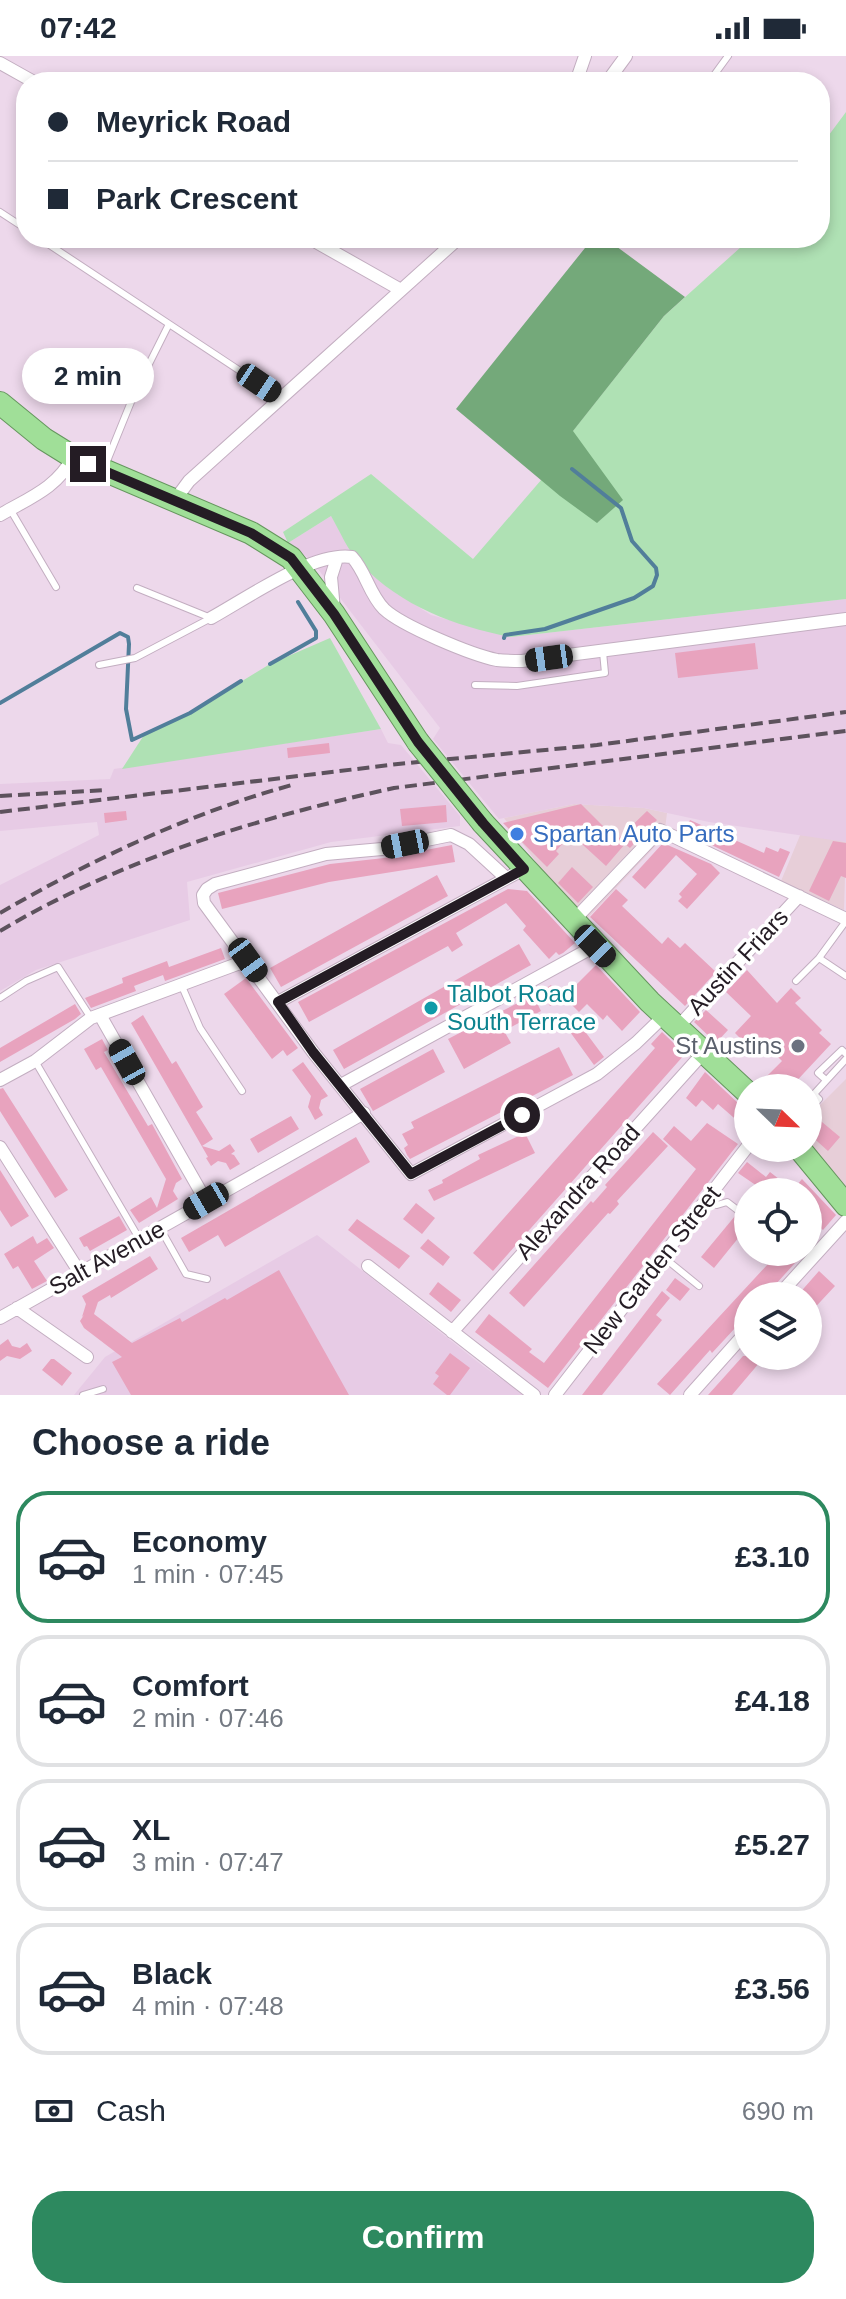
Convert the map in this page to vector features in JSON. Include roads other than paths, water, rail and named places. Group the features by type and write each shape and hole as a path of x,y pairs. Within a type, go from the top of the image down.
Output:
{"highway":[{"path":"0,403 44,439 73,457 251,533 277,548 299,567 334,614 418,742 483,823 514,873 573,921 670,1022 734,1080"},
{"path":"811,1162 846,1205"}],"street":[{"path":"327,248 401,290"},
{"path":"175,500 189,481 448,248"},
{"path":"5,512 60,479 73,457"},
{"path":"211,618 299,567 352,557 383,608 400,622 496,660 522,661 846,619"},
{"path":"334,614 331,577 337,558"},
{"path":"573,921 660,830 846,920"},
{"path":"278,1002 514,873 451,835 382,849 326,854 215,884 203,895 204,903 248,960 278,1002 341,1085 364,1113"},
{"name":"Austin Friars","path":"364,1113 411,1174 578,1086 670,1022 799,896"},
{"path":"341,1085 595,946"},
{"path":"0,1080 35,1061 96,1016 248,960"},
{"path":"96,1016 206,1201"},
{"name":"Alexandra Road","path":"452,1332 704,1052"},
{"name":"Salt Avenue","path":"0,1318 364,1113"},
{"path":"0,1147 80,1273"},
{"name":"New Garden Street","path":"555,1395 735,1162"},
{"path":"791,1282 846,1221"},
{"path":"368,1266 534,1395"},
{"path":"17,1308 87,1357"},
{"path":"690,1395 734,1346"}],"lane":[{"path":"54,248 281,398"},
{"path":"103,470 135,392 169,324"},
{"path":"5,512 56,587"},
{"path":"137,588 211,618"},
{"path":"99,665 135,658 211,618"},
{"path":"475,685 517,686 605,673 603,650"},
{"path":"796,981 819,958 846,920"},
{"path":"819,958 846,976"},
{"path":"0,998 26,981 58,967 96,1016"},
{"path":"181,984 200,1028 242,1091"},
{"path":"822,1085 846,1057"},
{"path":"35,1061 140,1240"},
{"path":"707,1198 717,1205 727,1202 734,1207"},
{"path":"160,1228 186,1274 207,1279"},
{"path":"662,1256 699,1286"},
{"path":"83,1395 103,1389"}],"waterway":[{"path":"504,638 505,635 545,629 634,598 653,586 656,568 632,541 621,508 572,469"},
{"path":"270,664 316,638 316,631 298,602"},
{"path":"0,703 120,633 128,637 129,644 126,709 132,740 190,713 241,681"}],"railway":[{"path":"0,812 398,764 597,745 846,712"},
{"path":"0,931 93,882 142,862 241,827 343,800 394,788 846,731"},
{"path":"0,913 142,840 216,809 292,785"},
{"path":"0,796 107,790"}],"place":[{"name":"Spartan Auto Parts","path":"517,834"},
{"name":"Talbot Road South Terrace","path":"431,1008"},
{"name":"St Austins","path":"798,1046"}]}
